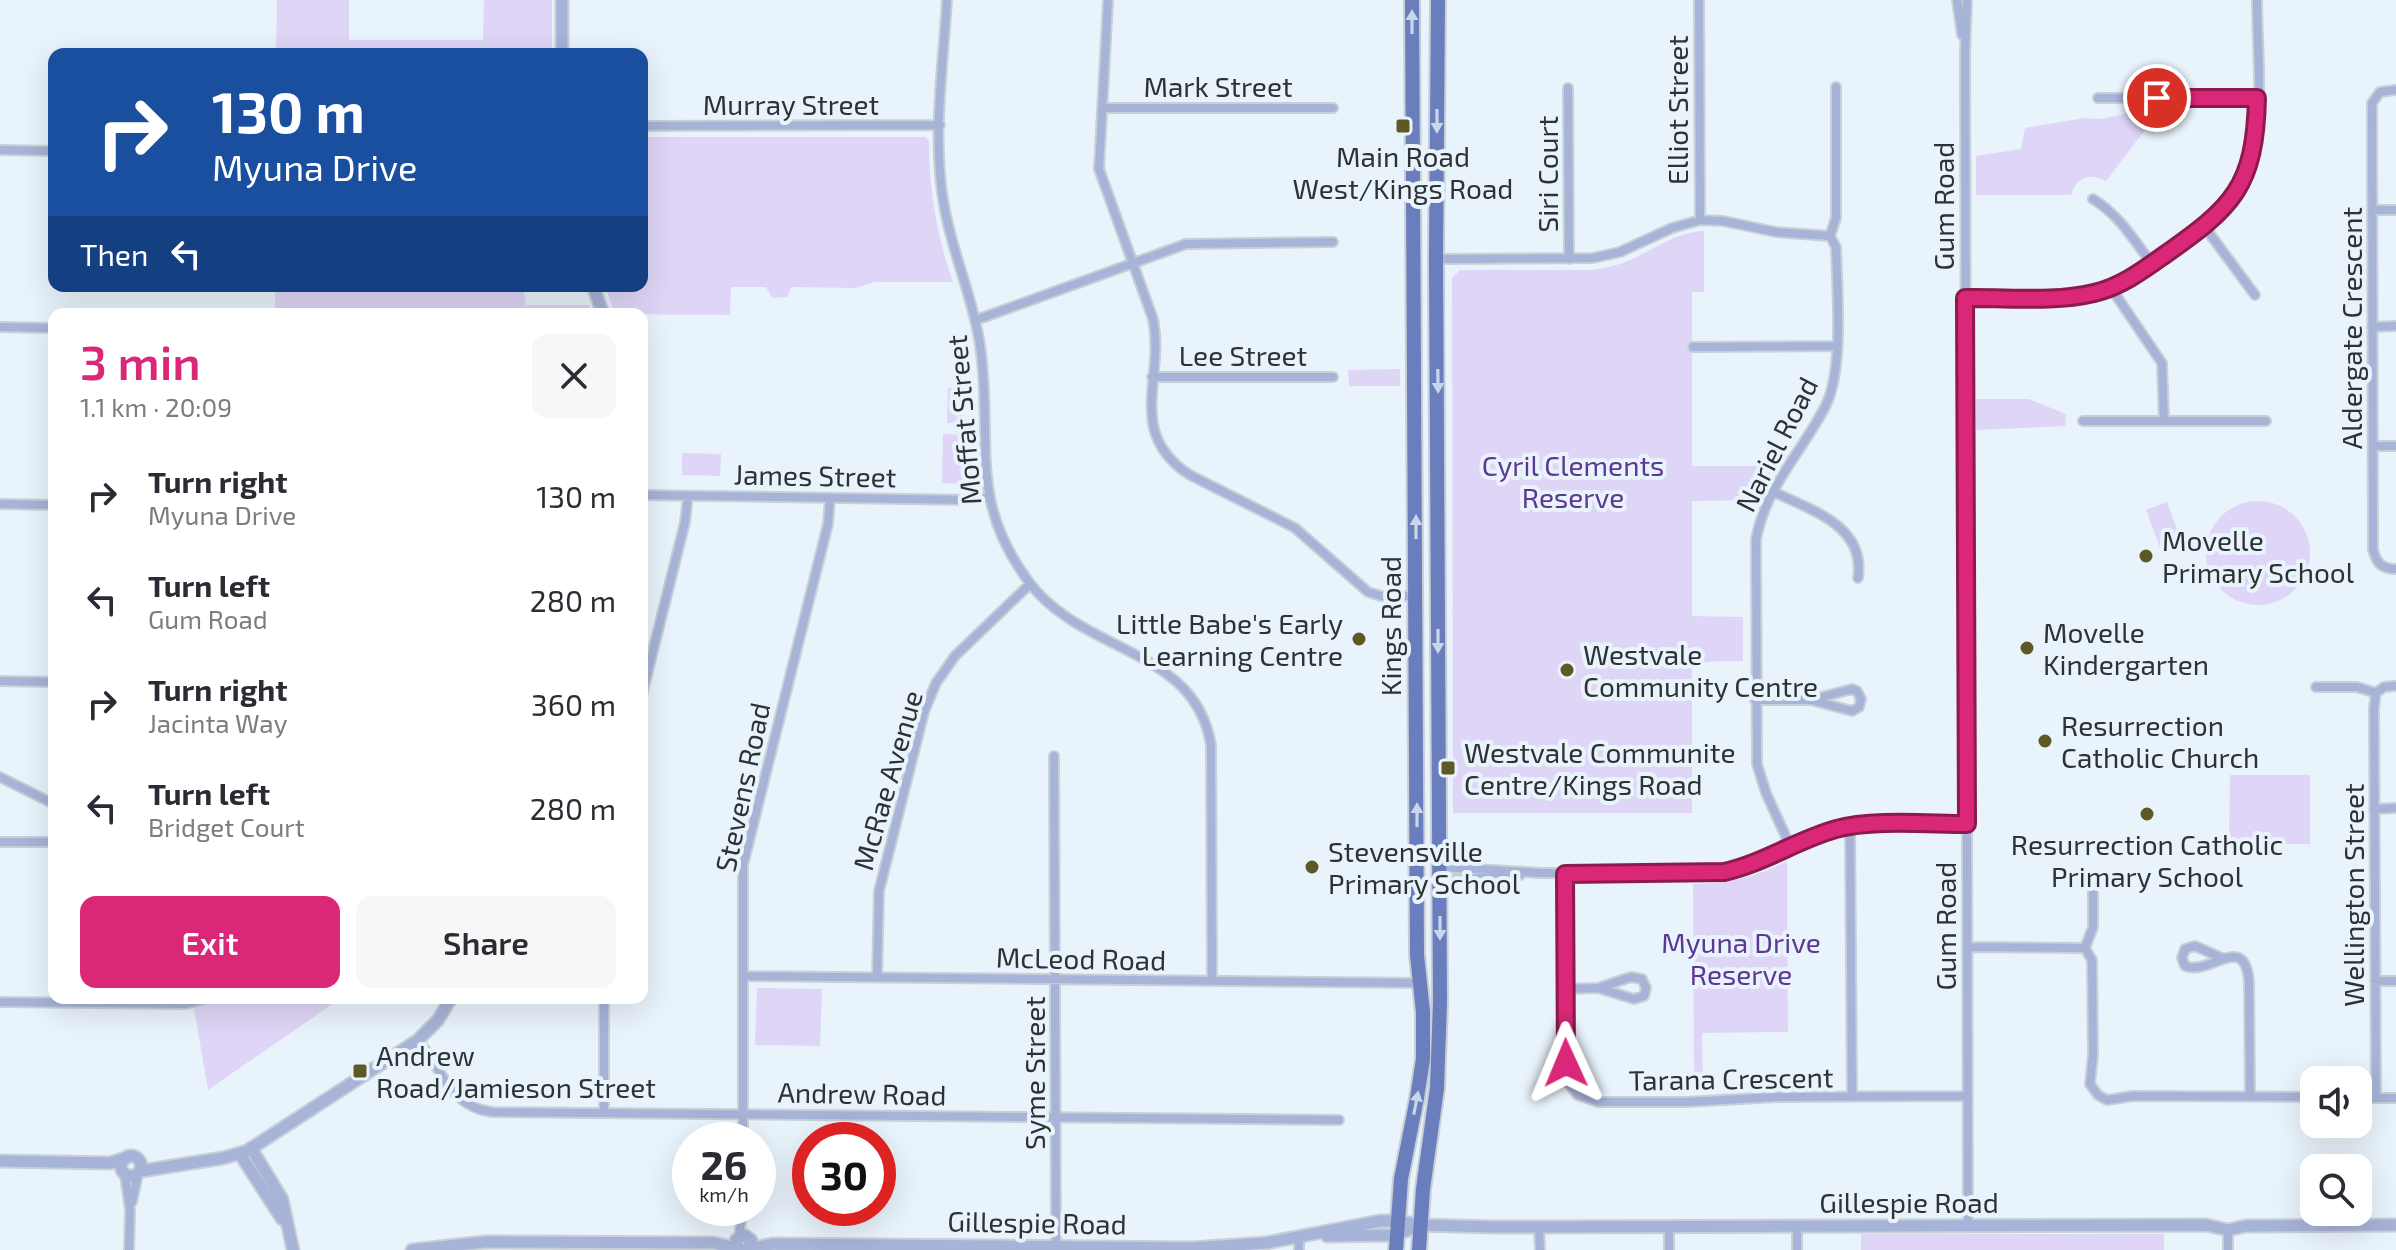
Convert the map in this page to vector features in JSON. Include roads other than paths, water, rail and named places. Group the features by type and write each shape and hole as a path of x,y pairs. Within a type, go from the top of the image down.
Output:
{"main road":[{"name":"Kings Road","path":"1396,1235 1404,1158 1423,1059 1417,876 1412,0"},
{"name":"Kings Road","path":"1419,1250 1437,1088 1440,874 1436,259 1440,2"},
{"path":"1414,260 1436,259"},
{"path":"1416,596 1437,595"},
{"path":"1417,876 1440,874"}],"street":[{"path":"562,0 562,48"},
{"name":"Moffat Street","path":"947,0 940,125 943,202 955,254 976,320 985,392 988,498 1002,540 1030,584 1073,623 1176,679 1191,694 1203,714 1211,745 1212,981"},
{"path":"1108,0 1099,169 1155,330 1151,415 1156,436 1167,456 1182,470 1295,528 1368,592 1381,596 1416,596"},
{"name":"Elliot Street","path":"1699,0 1700,220"},
{"name":"Gum Road","path":"1957,0 1965,51"},
{"name":"Gum Road","path":"1967,0 1968,1226"},
{"path":"1965,298 2065,298 2111,288 2152,264 2227,205 2246,173 2255,141 2257,0"},
{"name":"Nariel Road","path":"1791,848 1760,777 1755,749 1756,540 1763,510 1772,491 1826,406 1834,383 1836,247 1830,236 1836,218 1836,87"},
{"name":"Siri Court","path":"1568,88 1569,259"},
{"name":"Aldergate Crescent","path":"2396,90 2376,94 2372,103 2375,557 2385,568 2396,569"},
{"path":"2098,98 2257,98"},
{"name":"Mark Street","path":"1103,108 1333,108"},
{"name":"Murray Street","path":"648,126 940,125"},
{"path":"0,150 48,151"},
{"path":"2093,199 2123,225 2152,264"},
{"path":"2372,210 2396,210"},
{"path":"1436,259 1593,258 1620,252 1672,228 1700,220 1723,221 1776,232 1830,236"},
{"path":"2204,226 2255,295"},
{"path":"976,320 1132,262 1196,242 1333,242"},
{"path":"2111,288 2162,363 2164,421"},
{"path":"2372,327 2396,326"},
{"path":"0,327 48,328"},
{"path":"1693,347 1836,346"},
{"name":"Lee Street","path":"1152,377 1333,377"},
{"path":"2083,421 2266,421"},
{"path":"2373,446 2396,446"},
{"path":"1772,491 1842,528 1858,553 1858,578"},
{"name":"James Street","path":"648,495 988,498"},
{"path":"648,671 685,522 688,496"},
{"name":"Stevens Road","path":"743,1122 743,865 828,524 830,498"},
{"path":"0,504 48,505"},
{"name":"McRae Avenue","path":"877,977 879,891 924,712 936,683 955,656 1030,584"},
{"path":"0,681 48,682"},
{"path":"2316,687 2357,687 2376,693 2384,687 2396,686"},
{"path":"1755,700 1811,700 1852,711 1859,707 1861,699 1852,689 1811,700"},
{"name":"Wellington Street","path":"2376,693 2376,1098"},
{"name":"Syme Street","path":"1054,756 1056,1245"},
{"path":"0,777 48,801"},
{"path":"2374,809 2396,808"},
{"path":"1440,874 1724,872 1748,866 1830,831 1850,826 1967,824"},
{"path":"1850,826 1852,1097"},
{"path":"0,842 48,842"},
{"path":"1440,874 1541,873"},
{"name":"Tarana Crescent","path":"1565,874 1566,1073 1574,1090 1588,1100 1686,1102 1776,1097 1968,1096"},
{"path":"2085,948 2093,927 2093,891"},
{"path":"1967,947 2085,948"},
{"path":"2085,948 2092,960 2093,1055 2090,1084 2098,1095 2107,1100 2133,1096 2300,1097"},
{"path":"2222,958 2240,958 2248,970 2250,1097"},
{"name":"McLeod Road","path":"743,976 1419,983"},
{"path":"1565,989 1598,988 1631,977 1642,979 1646,988 1644,996 1634,999 1598,988"},
{"path":"2375,981 2396,981"},
{"path":"0,1002 48,1003"},
{"path":"79,1162 132,1176 246,1151 418,1040 438,1020 447,1004"},
{"path":"604,1004 604,1112"},
{"name":"Andrew Road","path":"418,1040 458,1098 474,1109 492,1112 1339,1120"},
{"path":"2372,1098 2396,1098"},
{"path":"246,1151 282,1199 293,1250"},
{"path":"0,1161 110,1163 132,1158 190,1162"},
{"path":"130,1210 142,1164 132,1158"},
{"path":"129,1250 130,1210 122,1163 132,1158"},
{"name":"Gillespie Road","path":"420,1249 485,1242 554,1246 676,1246 743,1241 796,1247 1056,1245 1193,1248 1299,1244 1396,1235 1420,1225 2206,1225 2228,1230 2246,1226 2396,1225"},
{"path":"743,1226 743,1241"},
{"path":"1797,1226 1797,1250"},
{"path":"1539,1227 1540,1250"},
{"path":"1669,1227 1669,1250"},
{"path":"2228,1230 2228,1250"}],"place":[{"name":"Main Road West/Kings Road","path":"1403,126"},
{"name":"Movelle Primary School","path":"2146,556"},
{"name":"Little Babe's Early Learning Centre","path":"1359,639"},
{"name":"Movelle Kindergarten","path":"2027,648"},
{"name":"Westvale Community Centre","path":"1567,670"},
{"name":"Resurrection Catholic Church","path":"2045,741"},
{"name":"Westvale Communite Centre/Kings Road","path":"1448,768"},
{"name":"Resurrection Catholic Primary School","path":"2147,814"},
{"name":"Stevensville Primary School","path":"1312,867"},
{"name":"Andrew Road/Jamieson Street","path":"360,1071"}],"park label":[{"name":"Cyril Clements Reserve","path":"1573,481"},
{"name":"Myuna Drive Reserve","path":"1741,958"}]}
